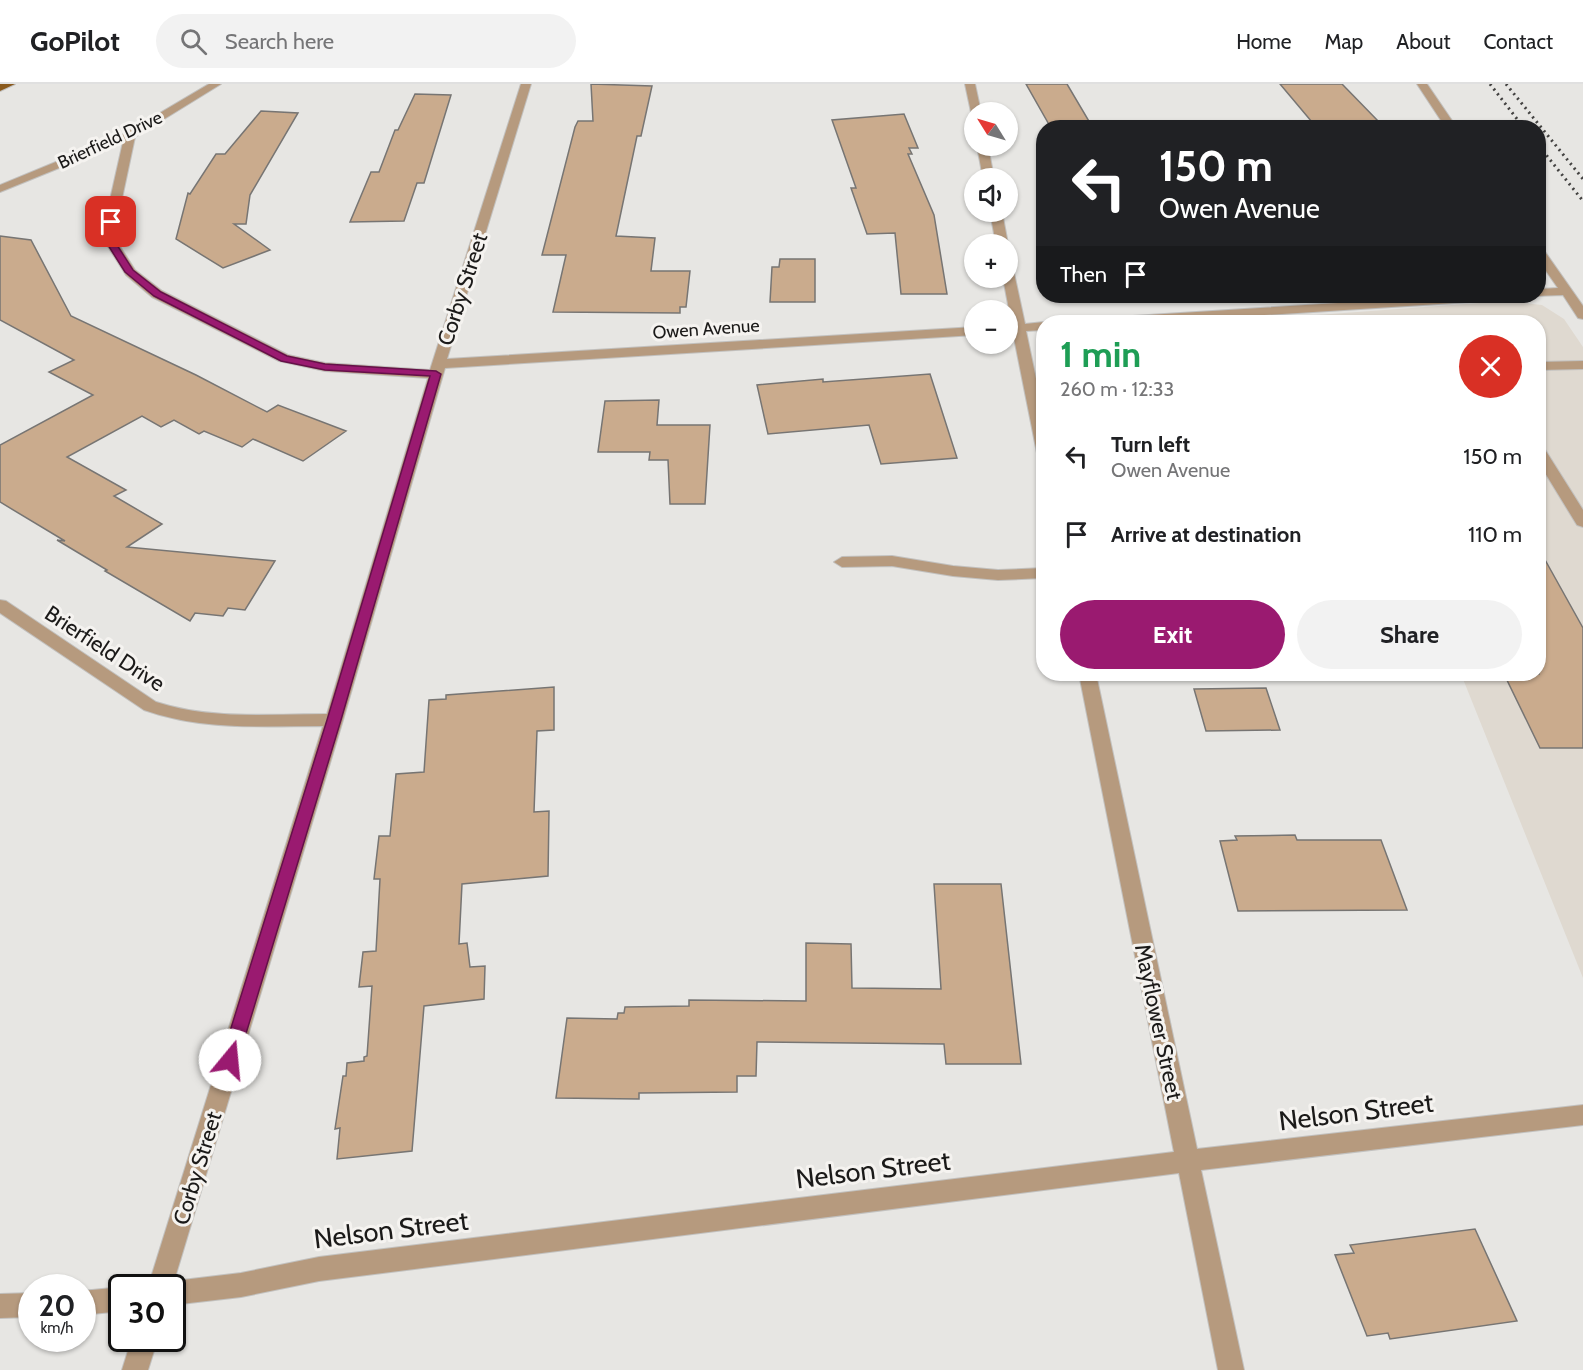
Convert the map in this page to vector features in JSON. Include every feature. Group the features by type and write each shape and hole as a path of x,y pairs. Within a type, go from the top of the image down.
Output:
{"main road":[{"path":"0,88 10,84"}],"street":[{"name":"Brierfield Drive","path":"0,189 130,135 216,84"},
{"name":"Corby Street","path":"164,1274 334,720 437,369 526,84"},
{"path":"970,84 974,102"},
{"path":"1422,84 1447,120"},
{"name":"Owen Avenue","path":"130,135 111,222 113,245 130,272 158,294 284,358 325,367 437,369 964,332"},
{"path":"1546,262 1583,315"},
{"path":"1546,292 1566,291"},
{"path":"1209,315 1394,303"},
{"path":"1018,328 1036,327"},
{"path":"1018,345 1036,420"},
{"path":"1546,366 1583,365"},
{"path":"1546,462 1583,522"},
{"path":"842,562 892,561 953,571 998,575 1036,573"},
{"name":"Brierfield Drive","path":"0,605 150,706 169,715 193,719 334,720"},
{"name":"Mayflower Street","path":"1089,681 1231,1370"},
{"name":"Nelson Street","path":"186,1291 241,1285 319,1269 1188,1161 1583,1115"},
{"path":"0,1306 18,1305"},
{"path":"135,1370 141,1352"}],"shaded area":[{"path":"1479,303 1542,305 1564,319 1583,347 1583,978 1464,681 1546,681 1546,315 1317,315"}],"building":[{"path":"591,84 652,86 641,136 637,136 616,236 655,238 651,271 690,271 686,307 680,307 680,313 553,312 566,255 542,255 575,127 578,121 593,121"},
{"path":"1026,84 1067,84 1088,120 1046,120"},
{"path":"1280,84 1342,84 1377,120 1310,120"},
{"path":"415,94 451,95 424,183 417,183 404,221 350,222 371,172 379,172 395,130 398,130"},
{"path":"261,111 298,113 250,195 246,224 234,224 270,250 223,268 176,239 188,193 190,194 216,154 225,154"},
{"path":"904,114 918,148 909,148 912,154 908,154 934,215 947,294 901,294 895,233 867,234 851,188 856,188 832,120"},
{"path":"0,236 31,240 71,316 196,375 267,412 278,405 346,431 303,461 253,439 242,447 204,431 199,434 174,420 161,427 142,416 67,457 126,490 114,496 162,524 127,547 275,561 245,610 228,608 223,616 195,613 190,621 105,571 107,570 57,540 65,541 0,502 0,445 93,395 49,372 74,360 0,320"},
{"path":"780,259 815,259 815,302 770,302 772,267 779,267"},
{"path":"930,374 957,458 881,464 869,425 768,434 757,385 823,379 823,382"},
{"path":"659,400 657,425 710,425 705,504 670,504 668,460 649,460 650,452 598,452 605,401"},
{"path":"1546,562 1583,628 1583,748 1540,748 1507,681 1546,681"},
{"path":"554,687 554,730 537,731 534,812 549,811 548,876 462,884 459,944 467,943 470,967 485,966 484,999 424,1006 412,1151 337,1159 340,1128 335,1129 343,1076 346,1076 347,1063 364,1061 364,1057 367,1056 372,986 359,987 363,952 376,951 380,879 374,879 379,836 390,836 396,774 424,772 429,700 446,699 446,695"},
{"path":"1266,688 1280,730 1206,731 1194,689"},
{"path":"1295,835 1297,840 1381,840 1407,910 1238,911 1220,841 1237,840 1235,836"},
{"path":"934,884 1001,884 1021,1064 946,1064 944,1044 757,1042 756,1076 737,1076 737,1092 639,1093 639,1099 556,1098 567,1018 617,1019 618,1013 624,1013 625,1007 689,1006 689,1000 806,1001 806,943 851,944 852,988 941,989"},
{"path":"1475,1229 1517,1321 1390,1339 1388,1333 1367,1336 1335,1255 1354,1253 1350,1245"}],"railway":[{"path":"1490,84 1518,120"},
{"path":"1506,84 1535,120"},
{"path":"1546,133 1583,179"},
{"path":"1546,155 1583,201"}],"route":[{"path":"111,222 113,245 130,272 158,294 284,358 325,367 436,374 334,720 230,1060"}]}
